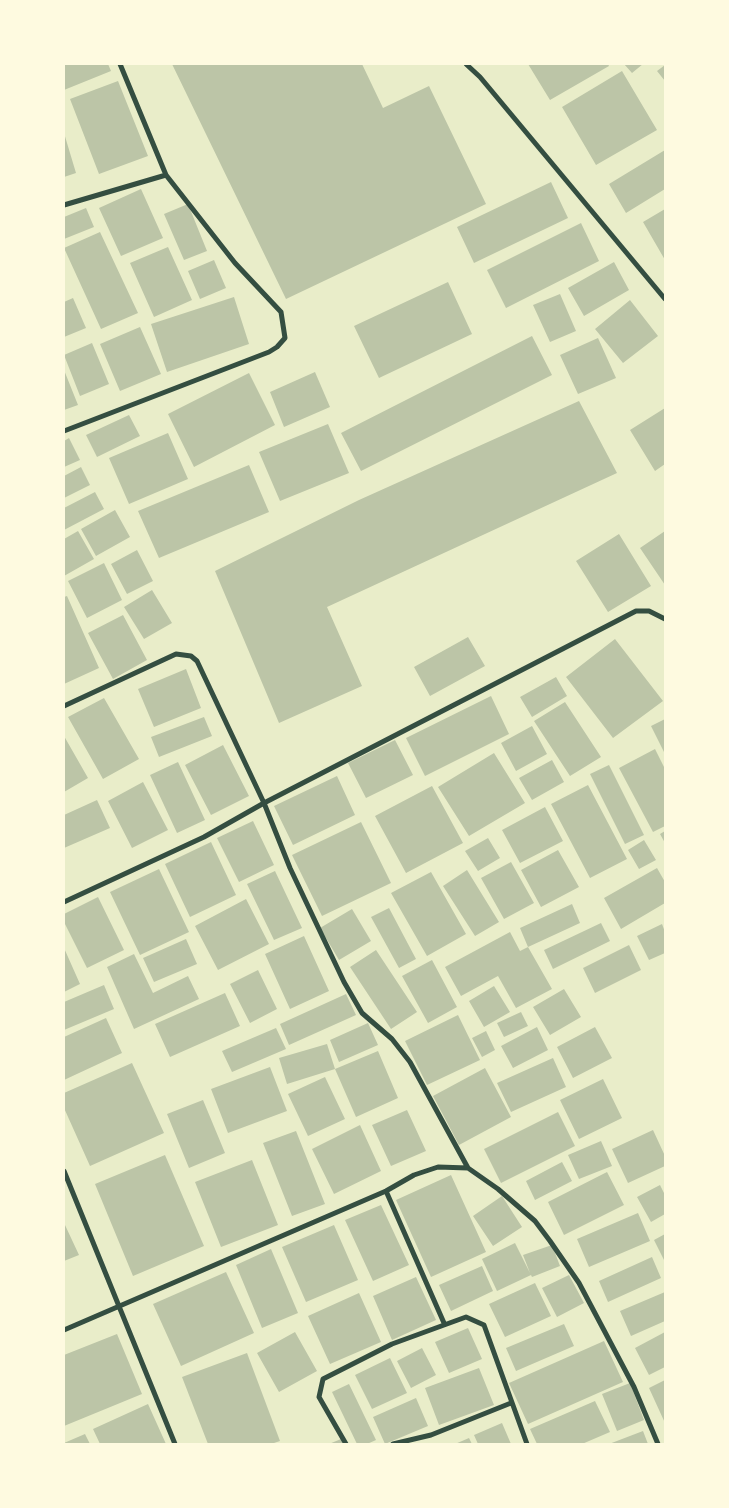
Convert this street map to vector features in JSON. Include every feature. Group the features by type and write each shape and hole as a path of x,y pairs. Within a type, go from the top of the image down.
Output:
{"street":[{"path":"64,431 269,352 277,348 285,338 281,312 235,263 166,175 120,64"},
{"path":"466,64 480,77 665,299"},
{"path":"64,204 166,175"},
{"path":"64,902 204,837 264,803 636,611 649,611 665,620"},
{"path":"64,706 164,658 176,654 190,656 197,661 264,803 290,868 344,982 362,1013 392,1039 410,1062 468,1168 498,1189 535,1220 579,1283 634,1387 658,1444"},
{"path":"64,1330 386,1191 414,1175 438,1167 468,1168"},
{"path":"64,1171 175,1444"},
{"path":"386,1191 444,1323"},
{"path":"346,1444 320,1397 323,1379 392,1344 444,1323 466,1317 484,1324 527,1444"},
{"path":"393,1444 431,1436 511,1403"}],"building":[{"path":"64,64 108,64 111,71 64,90"},
{"path":"172,64 362,64 383,108 429,86 486,204 286,299"},
{"path":"528,64 608,64 609,66 550,100"},
{"path":"624,64 643,64 632,73"},
{"path":"665,65 665,81 657,71"},
{"path":"622,71 657,130 596,165 562,107"},
{"path":"118,81 148,156 99,174 70,99"},
{"path":"64,133 76,173 64,177"},
{"path":"665,150 665,189 626,213 609,184"},
{"path":"551,182 568,218 474,263 457,227"},
{"path":"141,189 163,238 121,256 99,208"},
{"path":"188,204 207,251 184,260 164,214"},
{"path":"86,208 94,227 64,239 64,217"},
{"path":"665,209 665,260 643,222"},
{"path":"581,223 599,261 506,308 487,270"},
{"path":"100,232 138,313 101,329 64,248"},
{"path":"168,247 192,300 154,317 130,263"},
{"path":"214,260 226,288 200,299 188,271"},
{"path":"614,262 629,290 584,316 568,288"},
{"path":"448,282 472,334 379,378 354,326"},
{"path":"560,294 576,331 550,342 533,305"},
{"path":"234,297 249,344 167,372 151,324"},
{"path":"73,298 86,328 64,337 64,302"},
{"path":"630,300 658,336 623,363 595,329"},
{"path":"140,327 161,374 120,391 100,344"},
{"path":"532,336 552,375 361,471 341,433"},
{"path":"598,338 616,378 578,394 560,355"},
{"path":"92,343 109,384 80,396 64,355"},
{"path":"64,370 78,405 64,410"},
{"path":"315,372 330,407 284,427 270,392"},
{"path":"249,373 275,425 194,467 168,414"},
{"path":"579,401 617,473 327,607 362,686 279,723 215,571 359,500"},
{"path":"665,408 665,464 655,471 630,430"},
{"path":"129,415 140,436 97,457 86,435"},
{"path":"328,424 349,473 280,501 259,452"},
{"path":"168,433 188,479 129,504 109,458"},
{"path":"69,438 80,460 64,467 64,441"},
{"path":"249,465 269,512 159,558 138,511"},
{"path":"81,467 90,485 64,498 64,476"},
{"path":"95,492 104,509 64,530 64,508"},
{"path":"115,510 130,537 96,556 81,529"},
{"path":"78,531 94,559 64,576 64,539"},
{"path":"665,531 665,585 640,548"},
{"path":"619,534 651,586 608,612 576,561"},
{"path":"137,550 153,581 127,594 111,564"},
{"path":"104,563 122,600 87,618 68,581"},
{"path":"152,590 172,623 144,639 124,607"},
{"path":"67,596 99,668 64,684 64,597"},
{"path":"123,615 147,660 113,679 88,633"},
{"path":"468,637 485,666 430,696 414,667"},
{"path":"615,639 663,701 613,738 566,677"},
{"path":"186,669 201,708 154,727 138,689"},
{"path":"556,677 567,696 532,717 520,697"},
{"path":"491,696 509,734 425,776 406,738"},
{"path":"104,698 139,759 103,779 68,717"},
{"path":"565,702 601,757 570,776 534,721"},
{"path":"204,717 212,736 159,757 151,737"},
{"path":"665,719 665,754 651,726"},
{"path":"532,726 547,754 516,771 501,743"},
{"path":"64,736 88,778 64,792"},
{"path":"395,740 413,775 366,798 348,763"},
{"path":"223,745 249,796 211,815 185,765"},
{"path":"655,749 665,769 665,826 653,832 619,768"},
{"path":"494,753 525,803 469,836 438,787"},
{"path":"552,760 564,782 532,800 519,778"},
{"path":"178,762 205,820 177,833 150,775"},
{"path":"609,765 644,835 625,844 590,774"},
{"path":"337,776 355,815 293,845 274,806"},
{"path":"143,782 168,830 132,848 108,801"},
{"path":"588,785 627,859 590,878 551,804"},
{"path":"432,786 463,843 406,873 375,816"},
{"path":"97,800 110,828 64,848 64,815"},
{"path":"545,807 563,841 520,863 502,830"},
{"path":"253,821 274,865 239,882 217,838"},
{"path":"361,822 391,883 322,916 292,855"},
{"path":"665,831 665,843 660,834"},
{"path":"488,838 500,858 478,871 465,851"},
{"path":"644,840 656,860 639,869 628,850"},
{"path":"211,842 236,895 190,917 165,864"},
{"path":"558,850 579,887 541,907 521,870"},
{"path":"511,862 534,903 504,919 481,878"},
{"path":"657,868 665,882 665,903 621,929 604,898"},
{"path":"159,869 189,932 140,955 110,892"},
{"path":"467,870 499,922 475,936 443,886"},
{"path":"275,871 302,928 274,940 247,884"},
{"path":"431,872 466,934 427,956 391,893"},
{"path":"98,897 124,950 87,968 64,922 64,914"},
{"path":"246,899 269,944 218,970 195,926"},
{"path":"572,904 580,923 528,947 520,928"},
{"path":"389,908 416,959 399,968 371,917"},
{"path":"352,909 371,941 339,960 320,928"},
{"path":"601,923 610,941 553,969 544,950"},
{"path":"662,924 665,932 665,953 649,960 637,936"},
{"path":"510,932 520,951 528,947 552,989 516,1008 498,976 461,996 445,967"},
{"path":"304,936 329,991 290,1009 265,954"},
{"path":"186,939 197,964 154,982 143,958"},
{"path":"629,945 641,970 595,993 583,968"},
{"path":"64,948 80,984 64,992"},
{"path":"376,950 417,1012 391,1029 350,967"},
{"path":"134,954 153,993 188,976 199,999 134,1029 107,967"},
{"path":"432,960 457,1007 428,1023 402,976"},
{"path":"258,970 277,1009 250,1023 230,984"},
{"path":"104,985 114,1009 64,1030 64,1002"},
{"path":"494,986 510,1012 484,1027 469,1001"},
{"path":"564,989 581,1017 550,1035 533,1007"},
{"path":"225,993 240,1026 170,1057 155,1024"},
{"path":"346,994 356,1015 289,1045 280,1024"},
{"path":"521,1012 528,1026 504,1037 497,1023"},
{"path":"458,1015 480,1060 427,1085 405,1041"},
{"path":"106,1018 122,1053 64,1080 64,1037"},
{"path":"368,1023 378,1045 339,1062 330,1040"},
{"path":"537,1027 548,1050 513,1068 501,1046"},
{"path":"595,1027 612,1058 573,1078 557,1047"},
{"path":"276,1028 286,1049 232,1072 222,1051"},
{"path":"486,1031 495,1050 482,1057 472,1038"},
{"path":"327,1044 335,1069 287,1084 279,1058"},
{"path":"378,1051 398,1098 356,1117 335,1069"},
{"path":"553,1058 566,1087 511,1112 497,1083"},
{"path":"132,1063 164,1133 90,1166 64,1108 64,1093"},
{"path":"270,1067 287,1111 228,1133 211,1089"},
{"path":"485,1068 511,1117 459,1145 433,1096"},
{"path":"325,1077 345,1119 308,1136 288,1094"},
{"path":"603,1079 622,1118 579,1139 560,1100"},
{"path":"203,1100 225,1153 189,1168 167,1114"},
{"path":"407,1110 426,1151 391,1166 372,1125"},
{"path":"558,1112 575,1146 501,1183 484,1149"},
{"path":"360,1125 381,1171 334,1194 312,1149"},
{"path":"653,1130 665,1156 665,1166 628,1183 612,1149"},
{"path":"296,1131 325,1204 292,1216 263,1143"},
{"path":"601,1141 612,1166 579,1179 568,1155"},
{"path":"165,1155 204,1246 133,1276 95,1184"},
{"path":"252,1160 278,1225 221,1247 195,1182"},
{"path":"562,1162 572,1181 535,1200 526,1181"},
{"path":"607,1172 624,1205 564,1235 548,1202"},
{"path":"451,1175 486,1252 431,1277 396,1200"},
{"path":"660,1185 665,1195 665,1214 651,1222 637,1197"},
{"path":"502,1196 522,1227 493,1246 473,1216"},
{"path":"381,1205 409,1265 373,1281 345,1220"},
{"path":"638,1213 650,1241 589,1267 577,1239"},
{"path":"334,1225 358,1280 306,1302 282,1247"},
{"path":"64,1226 79,1255 64,1261"},
{"path":"665,1234 665,1262 654,1240"},
{"path":"515,1243 530,1273 523,1255 552,1245 560,1266 532,1277 531,1275 497,1291 482,1259"},
{"path":"271,1249 298,1313 262,1328 236,1265"},
{"path":"652,1257 661,1278 608,1302 599,1281"},
{"path":"482,1266 493,1291 451,1311 439,1285"},
{"path":"226,1272 254,1333 181,1366 153,1304"},
{"path":"569,1275 584,1303 557,1317 542,1288"},
{"path":"416,1277 436,1320 392,1340 373,1296"},
{"path":"535,1283 551,1316 505,1337 489,1304"},
{"path":"665,1292 665,1321 631,1336 620,1311"},
{"path":"359,1293 381,1342 330,1364 308,1316"},
{"path":"564,1324 574,1346 516,1371 506,1348"},
{"path":"468,1328 482,1359 449,1373 435,1342"},
{"path":"295,1332 317,1371 279,1392 257,1353"},
{"path":"665,1332 665,1367 649,1375 635,1348"},
{"path":"117,1334 142,1394 64,1426 64,1355"},
{"path":"604,1341 623,1382 528,1424 509,1383"},
{"path":"422,1348 436,1375 411,1388 397,1361"},
{"path":"247,1353 280,1441 271,1444 208,1444 182,1377"},
{"path":"390,1358 407,1393 372,1409 355,1375"},
{"path":"479,1368 494,1405 439,1425 425,1388"},
{"path":"665,1380 665,1423 649,1388"},
{"path":"630,1383 644,1420 617,1431 602,1394"},
{"path":"349,1384 376,1440 367,1444 357,1444 332,1392"},
{"path":"416,1398 428,1426 385,1444 373,1417"},
{"path":"595,1401 610,1432 582,1444 537,1444 530,1429"},
{"path":"148,1404 166,1444 100,1444 93,1429"},
{"path":"502,1423 511,1444 478,1444 474,1435"},
{"path":"643,1431 648,1444 609,1444"},
{"path":"85,1434 90,1444 64,1444 64,1443"},
{"path":"469,1438 472,1444 455,1444"},
{"path":"341,1439 343,1444 329,1444"}]}
